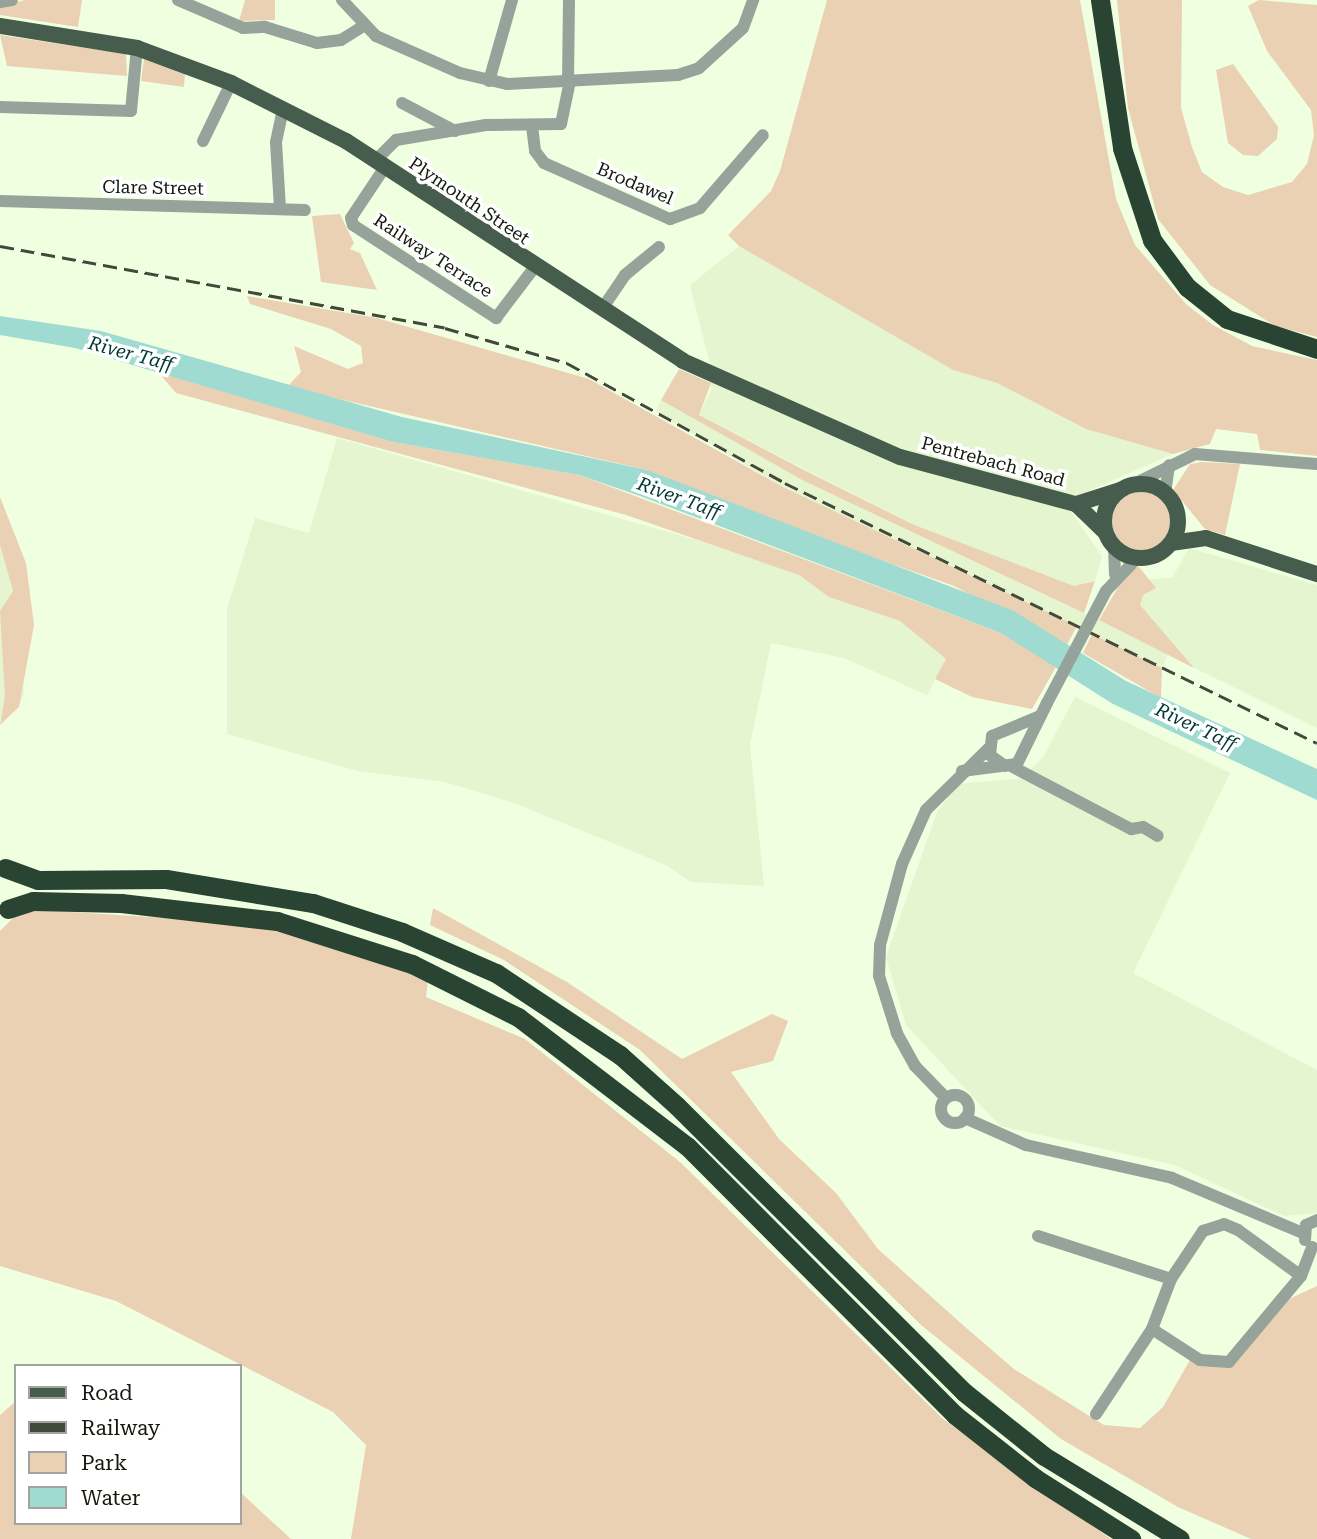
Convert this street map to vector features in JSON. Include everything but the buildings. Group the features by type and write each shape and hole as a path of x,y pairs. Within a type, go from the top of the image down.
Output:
{"highway":[{"path":"1100,0 1122,148 1152,240 1187,286 1227,319 1317,349"},
{"path":"1131,1539 1035,1478 955,1415 687,1146 518,1017 412,964 277,921 121,903 33,901 4,915 3,865 38,880 166,879 313,903 402,932 496,973 620,1055 668,1097 964,1392 1044,1456 1180,1539"}],"main road":[{"name":"Plymouth Street","path":"0,26 137,48 231,83 380,164 534,268 705,372 900,457"},
{"name":"Pentrebach Road","path":"900,457 1076,504 1105,532"},
{"name":"Pentrebach Road","path":"1076,504 1126,488"},
{"path":"1206,538 1169,499 1126,488 1107,507 1105,532 1114,546 1138,557 1171,543 1206,538 1317,574"},
{"path":"1169,499 1177,521 1171,543"}],"street":[{"path":"0,2 12,0"},
{"path":"178,0 243,28 265,27 317,43 341,40 363,26"},
{"path":"342,0 363,26 402,49 489,80 569,81 601,80 699,68 743,28 753,0"},
{"path":"489,80 512,0"},
{"path":"380,164 390,142 456,131 564,121 569,81 569,0"},
{"path":"0,107 131,111 137,48"},
{"path":"203,141 231,83"},
{"path":"402,103 456,131"},
{"path":"280,208 276,142 283,109"},
{"name":"Brodawel","path":"532,126 535,151 544,163 670,219 700,208 763,135"},
{"name":"Railway Terrace","path":"380,164 353,225 496,318 534,268"},
{"name":"Clare Street","path":"0,201 305,210"},
{"path":"602,309 625,275 659,247"},
{"path":"1126,488 1195,454 1317,464"},
{"path":"1169,465 1169,499"},
{"path":"1114,546 1115,574"},
{"path":"1008,766 1026,745 1115,574 1138,557"},
{"path":"965,1118 963,1098 946,1098 915,1066 897,1033 879,976 880,945 913,836 943,787 989,748 997,732 1014,729 1041,716"},
{"path":"1014,729 1026,745 1037,774"},
{"path":"989,748 1008,766"},
{"path":"961,771 1008,766 1037,774 1131,829 1143,827 1158,836"},
{"path":"946,1098 945,1118 965,1118 1026,1146 1172,1178 1303,1233 1315,1247 1301,1276 1229,1362 1200,1360 1152,1329"},
{"path":"1303,1233 1317,1220"},
{"path":"1096,1414 1152,1329 1171,1279 1203,1231 1224,1223 1301,1276"},
{"path":"1038,1236 1171,1279"}],"shaded area":[{"path":"739,246 953,370 997,383 1086,429 1173,454 1077,496 1072,513 1102,556 1095,581 1074,586 912,524 699,415 711,390 710,364 690,285"},
{"path":"661,400 804,481 1105,623 1129,580 1172,578 1189,548 1317,585 1317,728 1168,655 1162,668 783,487 656,412"},
{"path":"337,438 735,551 799,575 829,597 900,621 946,659 927,695 844,658 771,643 750,745 764,886 691,882 666,865 514,803 445,782 358,771 227,734 227,609 255,518 309,533"},
{"path":"0,545 13,591 24,692 19,707 0,719"},
{"path":"1075,697 1230,773 1133,973 1317,1070 1317,1213 1284,1216 1175,1165 1000,1126 906,1025 886,957 937,812 958,784 1023,778 1043,757"}],"green space":[{"path":"25,0 82,0 78,27 0,15 0,6"},
{"path":"245,0 275,0 275,20 239,21"},
{"path":"827,0 1080,0 1116,199 1135,245 1186,304 1213,325 1252,346 1317,360 1317,456 1260,450 1257,434 1216,429 1210,444 1173,454 1086,429 997,383 953,370 739,246 728,235 771,191 780,171"},
{"path":"1117,0 1182,0 1181,108 1192,147 1202,172 1223,187 1248,195 1292,182 1307,164 1314,135 1311,110 1267,51 1248,6 1259,0 1317,5 1317,337 1275,326 1210,285 1158,219 1128,108"},
{"path":"0,35 126,54 127,76 7,66"},
{"path":"144,59 185,73 184,87 141,81"},
{"path":"1233,64 1278,127 1277,139 1258,156 1243,155 1228,143 1216,70"},
{"path":"340,214 354,243 350,249 360,253 377,290 321,282 312,216"},
{"path":"247,296 377,318 589,379 783,487 1077,626 1067,645 954,586 679,488 647,470 287,387 301,372 294,346 348,369 363,363 361,346 331,329 250,304"},
{"path":"679,369 711,383 699,415 802,469 912,524 1074,586 1095,581 1084,613 804,481 661,400"},
{"path":"158,372 393,442 579,475 1001,633 1057,665 1032,709 972,697 935,679 946,659 900,621 829,597 799,575 626,515 176,393"},
{"path":"1190,464 1240,464 1225,535 1205,529 1173,490"},
{"path":"1141,492 1157,497 1165,505 1170,521 1165,537 1157,545 1141,550 1125,545 1117,537 1112,521 1117,505 1125,497"},
{"path":"0,497 26,563 34,625 19,707 0,725 5,696 0,611 13,591 0,545"},
{"path":"1139,567 1156,588 1143,595 1140,605 1194,668 1099,620 1128,570"},
{"path":"1092,634 1162,668 1161,698 1083,653"},
{"path":"433,908 567,982 682,1059 772,1014 788,1021 773,1061 731,1072 779,1139 836,1193 878,1249 964,1326 1014,1369 1104,1425 1140,1428 1163,1407 1190,1360 1231,1365 1289,1299 1317,1286 1317,1539 1251,1539 1178,1507 1061,1439 920,1324 640,1050 504,960 430,925"},
{"path":"38,910 233,922 319,940 428,979 426,997 525,1039 680,1162 943,1419 1111,1539 351,1539 366,1445 333,1412 116,1301 0,1266 0,931 16,915"},
{"path":"14,1403 14,1525 242,1525 242,1494 291,1539 0,1539 0,1415"}],"water":[{"name":"River Taff","path":"0,316 101,331 402,417 647,470 1014,611 1126,681 1317,769 1317,800 1113,704 1001,633 640,496 579,475 393,442 75,348 0,335"}],"railway":[{"path":"0,246 445,328 567,363 785,483 1317,743"}]}
